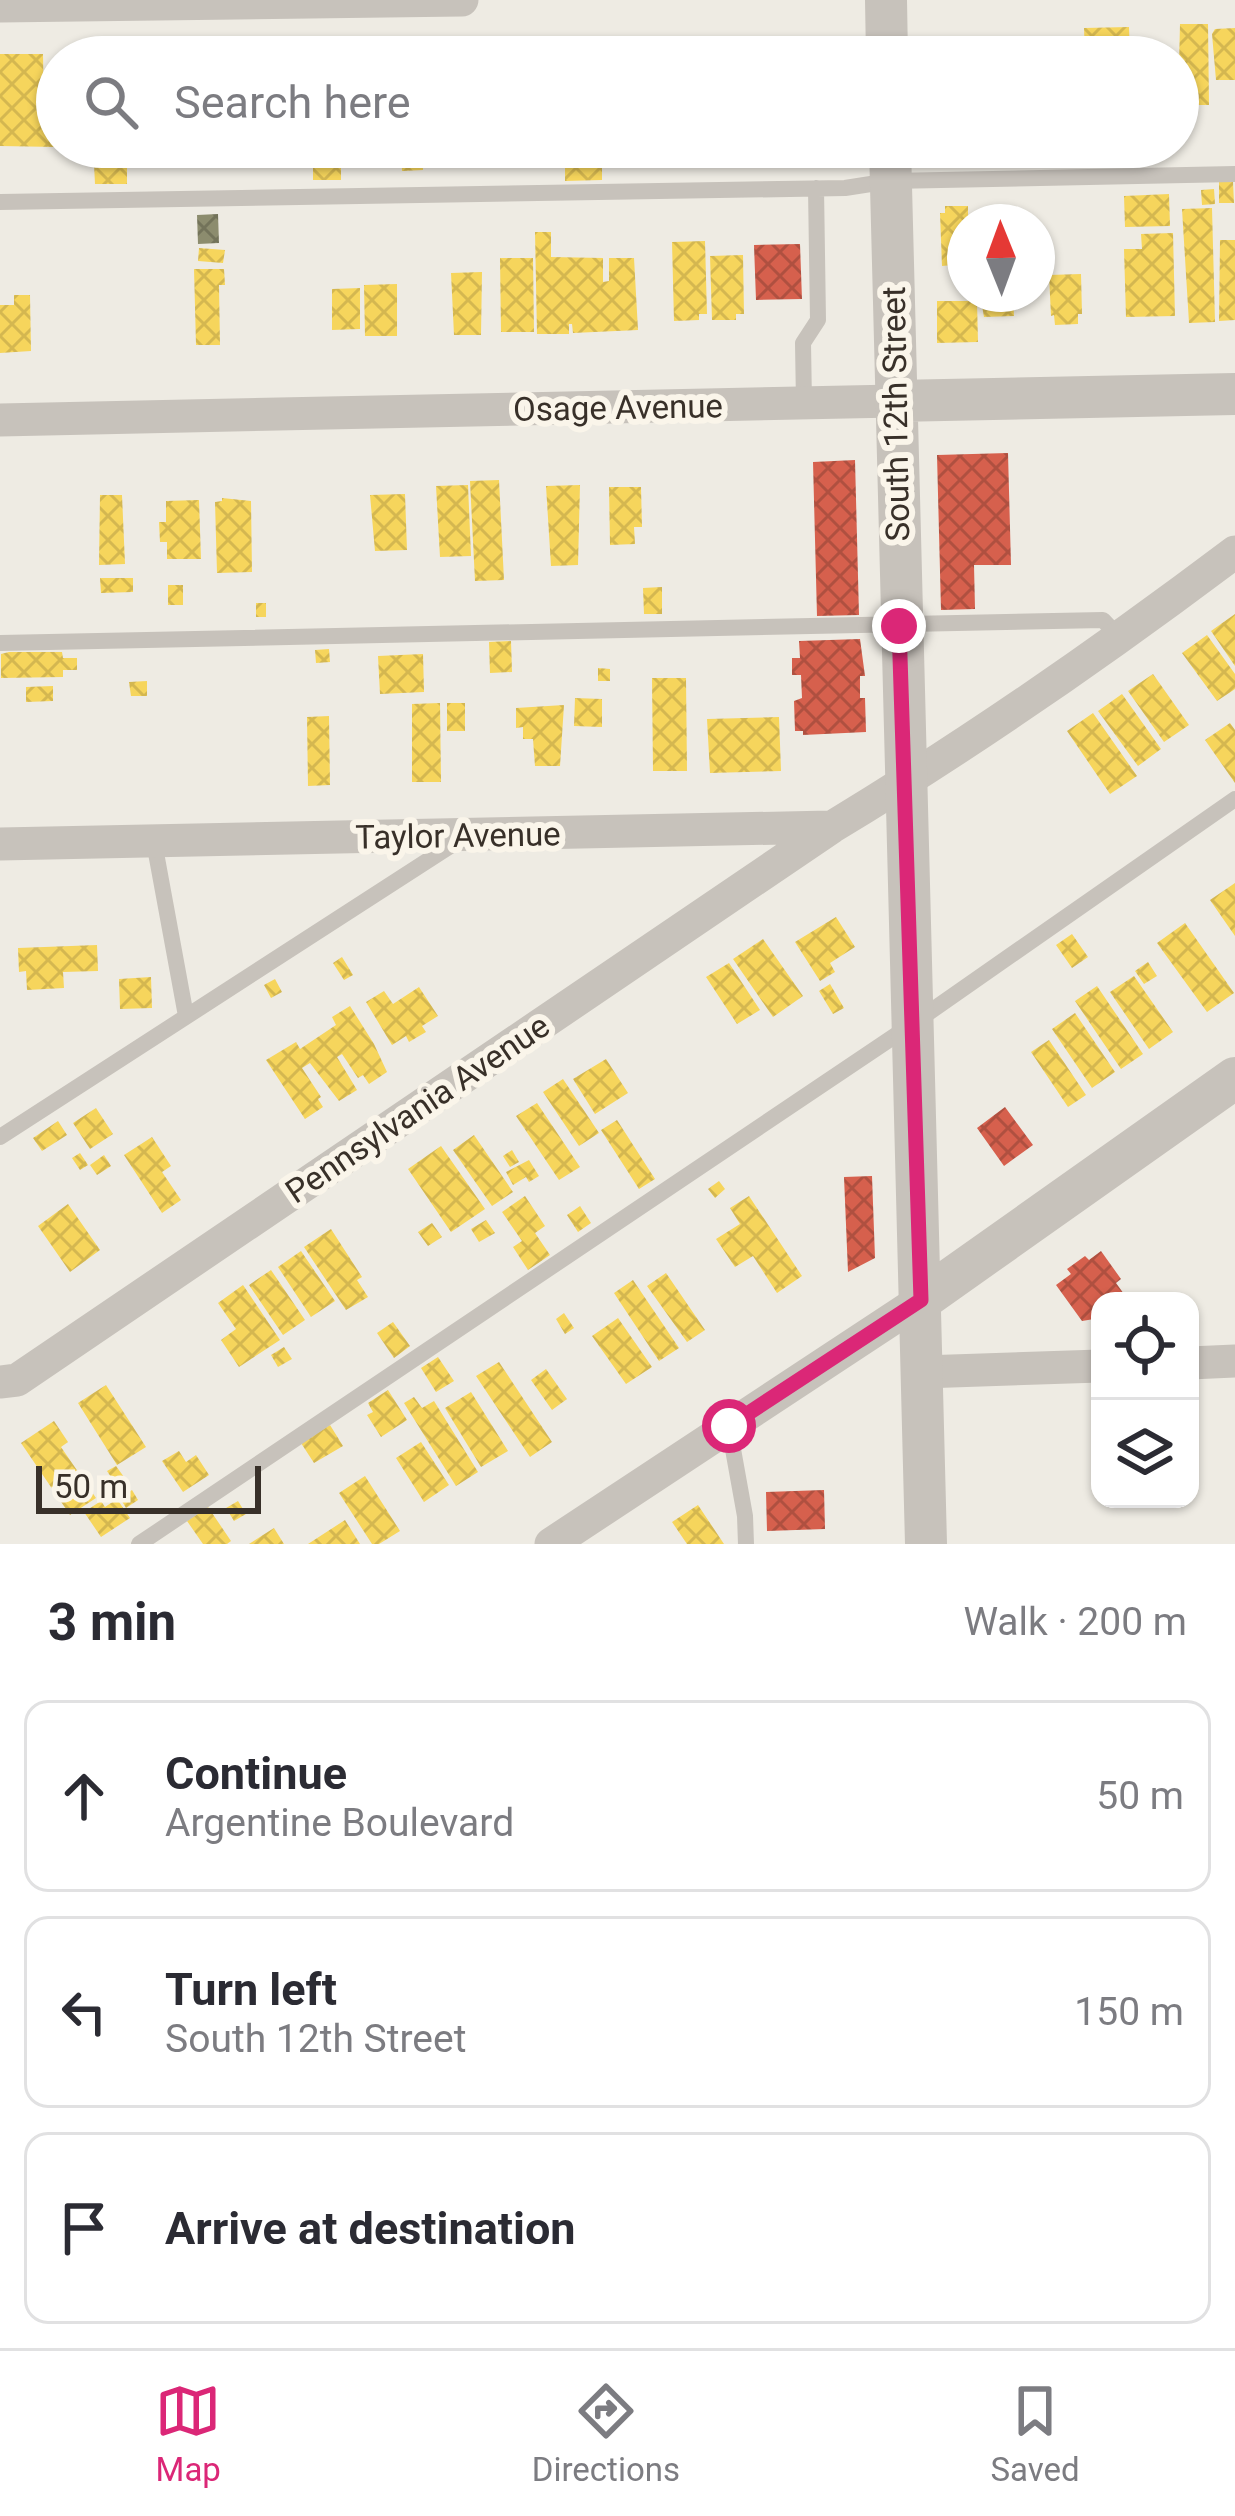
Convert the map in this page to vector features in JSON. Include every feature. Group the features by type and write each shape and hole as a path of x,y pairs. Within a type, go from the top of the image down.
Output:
{"street":[{"path":"0,7 462,0"},
{"path":"886,0 887,36"},
{"name":"South 12th Street","path":"890,168 926,1544"},
{"name":"Osage Avenue","path":"0,420 1235,394"},
{"path":"904,784 1120,638 1235,552"},
{"name":"Taylor Avenue","path":"0,844 832,827 904,784"},
{"name":"Pennsylvania Avenue","path":"0,1382 17,1380 832,827"},
{"path":"551,1544 921,1300 1235,1078"},
{"path":"1199,1363 1235,1361"},
{"path":"922,1372 1091,1366"}],"lane":[{"path":"0,202 816,188 878,168"},
{"path":"1028,168 1235,174"},
{"path":"804,404 803,344 818,320 816,188"},
{"path":"0,643 1103,620 1120,638"},
{"path":"139,1544 911,1025 1235,799"},
{"path":"0,1137 466,835"},
{"path":"154,842 185,1016"},
{"path":"729,1426 746,1516 746,1544"}],"building: Homes":[{"path":"1180,24 1208,24 1209,105 1199,105 1199,36 1180,36"},
{"path":"1129,27 1129,36 1084,36 1084,28"},
{"path":"1235,28 1235,80 1216,80 1212,34 1215,29"},
{"path":"0,54 36,54 36,147 0,146"},
{"path":"94,168 127,168 127,184 95,184"},
{"path":"313,168 341,168 341,180 313,180"},
{"path":"565,168 602,168 602,180 565,181"},
{"path":"1219,182 1233,182 1234,203 1219,203"},
{"path":"1214,189 1215,204 1202,205 1201,190"},
{"path":"1169,194 1170,226 1125,227 1124,196"},
{"path":"947,206 947,266 942,266 940,213"},
{"path":"1212,208 1215,322 1189,323 1182,209"},
{"path":"535,232 551,232 551,257 603,258 603,282 609,281 609,258 634,258 638,330 573,333 569,324 569,334 537,334"},
{"path":"1173,233 1175,316 1126,317 1124,249 1142,249 1141,234"},
{"path":"1220,240 1235,240 1235,320 1219,321"},
{"path":"705,241 707,314 699,314 699,320 674,321 672,242"},
{"path":"199,248 225,250 223,263 198,261"},
{"path":"743,255 744,314 736,314 736,320 712,320 710,256"},
{"path":"500,258 533,258 534,332 501,332"},
{"path":"194,269 224,269 225,285 219,285 220,345 196,345"},
{"path":"482,272 481,335 454,335 451,273"},
{"path":"1081,274 1078,324 1055,325 1051,312 1055,312 1055,275"},
{"path":"397,284 397,336 365,336 364,285"},
{"path":"360,288 360,329 332,330 332,289"},
{"path":"14,295 30,295 31,351 0,353 0,305 14,305"},
{"path":"937,301 947,301 947,312 977,312 978,342 937,343"},
{"path":"983,312 1014,312 1014,316 984,317"},
{"path":"499,480 504,580 475,581 470,481"},
{"path":"468,485 471,556 440,557 436,486"},
{"path":"580,485 578,565 551,566 546,486"},
{"path":"609,487 641,487 642,527 634,527 635,544 610,545"},
{"path":"405,494 407,550 375,551 370,495"},
{"path":"100,495 122,495 125,564 99,565"},
{"path":"222,498 251,501 252,572 217,573 215,502"},
{"path":"199,500 201,559 167,559 159,522 166,522 166,501"},
{"path":"100,578 133,578 133,592 101,593"},
{"path":"168,585 183,585 183,605 168,605"},
{"path":"662,587 662,614 644,614 643,588"},
{"path":"256,603 266,603 266,617 256,617"},
{"path":"1235,614 1235,666 1211,631"},
{"path":"1207,635 1235,674 1235,689 1217,701 1182,653"},
{"path":"511,641 512,672 490,673 489,642"},
{"path":"329,649 330,662 316,663 315,650"},
{"path":"62,652 63,658 77,658 77,670 63,670 63,677 1,678 1,654"},
{"path":"423,654 424,692 380,694 378,656"},
{"path":"598,668 610,669 610,681 598,681"},
{"path":"1153,674 1189,725 1164,742 1128,691"},
{"path":"652,678 686,678 687,771 653,771"},
{"path":"147,681 147,696 131,696 129,682"},
{"path":"53,686 53,701 26,702 26,687"},
{"path":"1122,694 1161,749 1138,766 1098,711"},
{"path":"575,698 602,699 602,727 574,726"},
{"path":"440,703 441,782 412,782 412,704"},
{"path":"447,703 465,703 465,731 447,731"},
{"path":"564,705 560,766 535,766 533,739 523,739 523,727 516,728 516,708"},
{"path":"1093,713 1137,776 1110,794 1067,731"},
{"path":"329,716 330,785 308,786 307,717"},
{"path":"779,717 781,771 710,773 707,719"},
{"path":"1230,723 1235,730 1235,783 1205,740"},
{"path":"1235,883 1235,936 1210,900"},
{"path":"836,917 855,947 830,963 835,972 820,981 795,942"},
{"path":"1185,923 1234,993 1207,1012 1157,943"},
{"path":"1072,934 1088,957 1072,968 1056,945"},
{"path":"763,939 803,996 773,1017 733,959"},
{"path":"97,945 98,971 63,972 64,988 27,990 26,971 19,972 18,948"},
{"path":"342,957 353,975 344,980 333,963"},
{"path":"1148,962 1157,976 1144,984 1135,971"},
{"path":"729,963 760,1010 737,1024 706,977"},
{"path":"1134,976 1173,1032 1149,1049 1110,992"},
{"path":"151,977 152,1008 120,1009 119,979"},
{"path":"275,979 282,992 271,998 264,985"},
{"path":"830,984 844,1008 833,1014 819,991"},
{"path":"1097,986 1143,1054 1121,1069 1075,1001"},
{"path":"419,987 438,1016 422,1026 426,1032 392,1045 366,1002 384,991 393,1004"},
{"path":"350,1006 387,1072 369,1084 363,1075 358,1078 342,1054 337,1057 357,1090 339,1101 310,1063 302,1068 323,1107 305,1119 266,1060 296,1042 300,1049 336,1025 332,1017"},
{"path":"1075,1013 1115,1072 1092,1088 1052,1029"},
{"path":"1049,1040 1086,1095 1068,1107 1031,1052"},
{"path":"606,1059 628,1093 595,1114 573,1079"},
{"path":"563,1079 599,1133 579,1146 543,1092"},
{"path":"537,1103 580,1167 559,1180 516,1116"},
{"path":"96,1108 113,1134 90,1149 73,1123"},
{"path":"617,1120 655,1179 639,1189 601,1130"},
{"path":"58,1121 67,1135 42,1151 33,1138"},
{"path":"474,1135 513,1192 492,1206 453,1150"},
{"path":"152,1137 171,1166 162,1172 181,1200 162,1213 124,1155"},
{"path":"441,1146 485,1209 451,1232 408,1169"},
{"path":"512,1150 519,1162 510,1167 503,1156"},
{"path":"80,1153 88,1165 80,1170 72,1158"},
{"path":"104,1155 111,1166 97,1175 90,1165"},
{"path":"529,1160 539,1176 513,1185 506,1172"},
{"path":"719,1181 725,1189 715,1198 708,1189"},
{"path":"525,1196 545,1226 535,1233 550,1255 528,1270 513,1247 522,1241 502,1212"},
{"path":"749,1196 802,1276 777,1293 753,1256 735,1267 716,1239 740,1224 730,1208"},
{"path":"68,1204 100,1250 70,1272 38,1226"},
{"path":"580,1206 591,1223 578,1232 567,1215"},
{"path":"486,1220 495,1233 479,1242 471,1229"},
{"path":"432,1223 442,1237 428,1246 418,1232"},
{"path":"331,1229 362,1277 357,1280 368,1297 346,1310 304,1247"},
{"path":"301,1251 335,1301 311,1317 278,1267"},
{"path":"271,1270 305,1320 283,1335 249,1285"},
{"path":"666,1273 705,1330 687,1342 647,1286"},
{"path":"633,1280 679,1348 659,1361 614,1293"},
{"path":"243,1285 280,1340 239,1367 221,1340 236,1329 218,1303"},
{"path":"564,1313 574,1328 565,1334 556,1319"},
{"path":"618,1318 652,1367 626,1384 592,1336"},
{"path":"393,1322 410,1346 394,1358 377,1333"},
{"path":"284,1347 292,1359 278,1367 271,1355"},
{"path":"438,1357 454,1381 436,1392 421,1368"},
{"path":"499,1362 552,1442 530,1457 476,1376"},
{"path":"546,1369 567,1399 552,1410 531,1380"},
{"path":"106,1385 146,1447 117,1465 78,1403"},
{"path":"388,1390 407,1420 381,1437 367,1415 373,1412 368,1403"},
{"path":"471,1392 508,1451 481,1467 445,1408"},
{"path":"414,1397 422,1408 434,1401 478,1472 456,1486 404,1403"},
{"path":"54,1421 68,1442 61,1447 96,1498 70,1515 21,1443"},
{"path":"330,1425 343,1446 314,1463 301,1443"},
{"path":"421,1442 449,1485 424,1502 396,1458"},
{"path":"179,1451 186,1462 196,1455 209,1475 183,1492 162,1461"},
{"path":"116,1466 124,1477 115,1483 107,1471"},
{"path":"365,1476 400,1531 379,1544 372,1544 339,1493"},
{"path":"132,1490 138,1500 126,1508 120,1498"},
{"path":"117,1499 130,1518 101,1537 84,1512 101,1501 105,1507"},
{"path":"238,1501 246,1514 234,1521 226,1508"},
{"path":"698,1505 724,1544 687,1544 672,1522"},
{"path":"208,1507 231,1541 227,1544 203,1544 187,1521"},
{"path":"345,1520 360,1544 308,1544"},
{"path":"274,1528 284,1544 249,1544"}],"building: Shops":[{"path":"800,244 802,299 756,300 754,245"},
{"path":"1008,453 1011,565 974,565 975,609 941,610 937,455"},
{"path":"855,460 859,615 817,616 813,462"},
{"path":"860,639 865,676 860,676 860,698 865,698 866,732 803,735 795,731 794,701 802,698 801,675 792,675 792,658 800,658 799,641"},
{"path":"1005,1107 1033,1145 1004,1166 977,1128"},
{"path":"872,1176 875,1258 848,1272 844,1177"},
{"path":"1101,1251 1121,1279 1116,1283 1122,1292 1091,1292 1091,1320 1082,1321 1056,1285 1071,1274 1067,1269 1085,1256 1089,1260"},
{"path":"824,1490 825,1529 767,1531 766,1492"}],"building: Industry":[{"path":"218,214 219,243 198,244 197,215"}],"route":[{"path":"729,1426 921,1300 899,626"}]}
